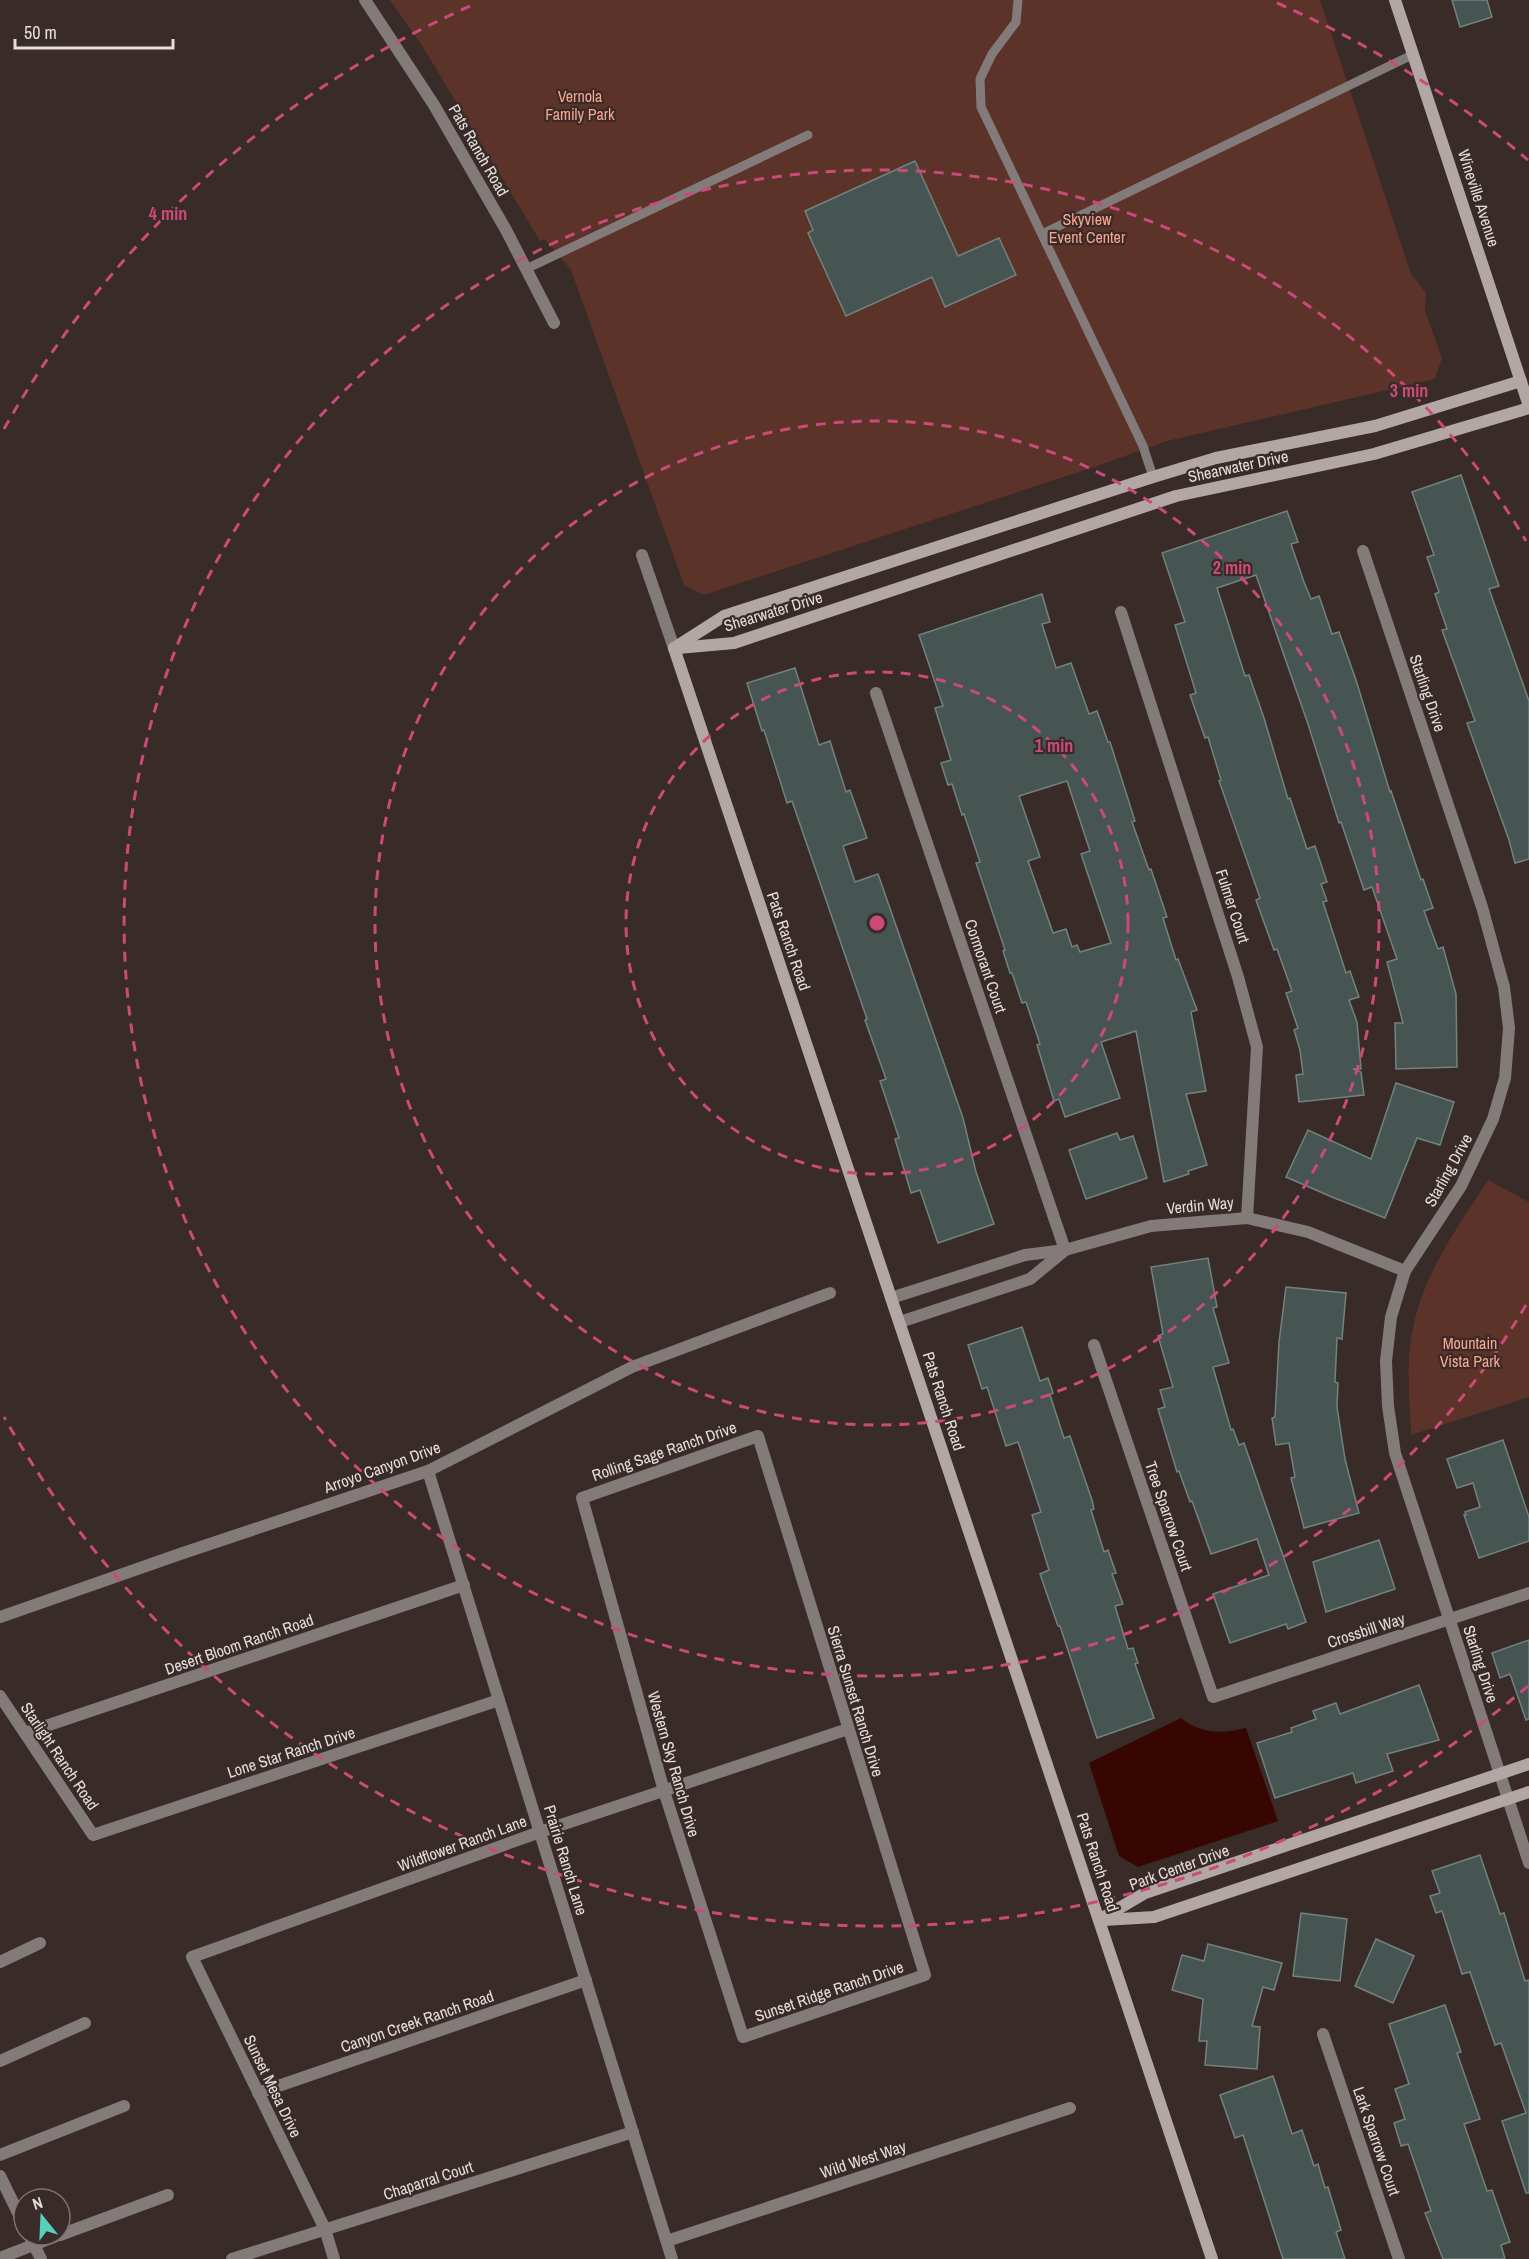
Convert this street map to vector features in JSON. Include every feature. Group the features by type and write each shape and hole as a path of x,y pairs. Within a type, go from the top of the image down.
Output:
{"street":[{"name":"Pats Ranch Road","path":"365,0 434,105 506,230 554,323"},
{"name":"Wineville Avenue","path":"1395,0 1529,407"},
{"name":"Shearwater Drive","path":"674,648 724,616 1153,477 1216,459 1375,426 1521,381"},
{"name":"Shearwater Drive","path":"674,648 734,643 1176,496 1374,454 1529,407"},
{"name":"Starling Drive","path":"1363,551 1482,907 1504,987 1509,1028 1505,1078 1493,1119 1461,1186 1405,1271 1391,1317 1386,1361 1388,1406 1395,1454 1529,1863"},
{"name":"Pats Ranch Road","path":"642,555 1212,2259"},
{"name":"Fulmer Court","path":"1121,612 1238,977 1257,1047 1247,1218"},
{"name":"Cormorant Court","path":"876,693 1065,1250"},
{"name":"Verdin Way","path":"891,1298 1025,1255 1065,1250 1151,1226 1247,1218 1308,1232 1405,1271"},
{"name":"Verdin Way","path":"900,1322 1030,1279 1065,1250"},
{"name":"Arroyo Canyon Drive","path":"0,1617 428,1470 632,1367 830,1293"},
{"name":"Tree Sparrow Court","path":"1094,1345 1213,1697"},
{"name":"Rolling Sage Ranch Drive","path":"582,1498 758,1436"},
{"name":"Sierra Sunset Ranch Drive","path":"758,1436 925,1975"},
{"name":"Prairie Ranch Lane","path":"428,1470 672,2259"},
{"name":"Western Sky Ranch Drive","path":"582,1498 663,1791 743,2037"},
{"name":"Desert Bloom Ranch Road","path":"25,1733 464,1585"},
{"name":"Crossbill Way","path":"1213,1697 1529,1593"},
{"name":"Starlight Ranch Road","path":"0,1696 93,1835"},
{"name":"Lone Star Ranch Drive","path":"93,1835 499,1700"},
{"name":"Wildflower Ranch Lane","path":"192,1957 540,1832 848,1730"},
{"name":"Park Center Drive","path":"1099,1920 1145,1893 1529,1764"},
{"name":"Park Center Drive","path":"1099,1920 1154,1917 1529,1792"},
{"path":"0,1962 40,1943"},
{"name":"Sunset Mesa Drive","path":"192,1957 326,2229 334,2259"},
{"name":"Sunset Ridge Ranch Drive","path":"743,2037 925,1975"},
{"name":"Canyon Creek Ranch Road","path":"258,2094 586,1980"},
{"path":"0,2061 85,2023"},
{"name":"Lark Sparrow Court","path":"1323,2034 1400,2259"},
{"path":"0,2155 124,2106"},
{"name":"Wild West Way","path":"667,2241 1070,2109"},
{"name":"Chaparral Court","path":"232,2259 633,2132"},
{"path":"0,2176 12,2200"},
{"path":"72,2231 168,2195"},
{"path":"0,2258 19,2247"}],"lane":[{"path":"1018,0 1016,22 992,54 980,79 981,107 1143,446 1153,477"},
{"path":"1042,234 1414,54"},
{"path":"526,269 808,135"}],"green space":[{"name":"Skyview Event Center","path":"390,0 1320,0 1411,274 1426,293 1425,311 1442,358 1435,379 1167,441 704,595 684,585 571,270 545,239 540,241 421,44"},
{"name":"Mountain Vista Park","path":"1488,1180 1529,1202 1529,1397 1411,1435 1409,1355 1418,1307 1443,1251"}],"shaded area":[{"path":"1181,1718 1204,1730 1220,1732 1246,1728 1278,1821 1138,1867 1119,1856 1089,1763"}],"building":[{"path":"1452,0 1487,0 1492,17 1460,27"},
{"path":"915,161 958,256 999,238 1016,275 945,307 932,277 846,316 808,233 813,230 805,211"},
{"path":"1461,475 1499,586 1489,589 1529,701 1529,859 1515,863 1467,723 1475,721 1442,630 1447,629 1435,594 1439,592 1427,557 1434,555 1412,492"},
{"path":"1287,511 1298,542 1291,544 1304,582 1311,599 1319,596 1332,634 1339,632 1356,680 1390,792 1433,908 1424,911 1438,949 1443,947 1456,994 1457,1067 1396,1069 1395,1023 1403,1023 1387,962 1397,959 1372,887 1364,890 1341,822 1339,823 1308,724 1256,575 1217,588 1245,676 1249,675 1264,718 1288,799 1290,798 1307,849 1315,846 1327,882 1321,884 1327,901 1323,902 1346,973 1350,971 1359,997 1349,1000 1357,1022 1361,1069 1353,1069 1361,1072 1364,1095 1299,1102 1296,1075 1303,1074 1300,1050 1294,1030 1298,1028 1286,993 1292,991 1256,900 1260,898 1219,781 1221,780 1208,737 1205,738 1190,695 1196,693 1175,625 1185,622 1162,553"},
{"path":"1042,594 1050,622 1042,624 1056,668 1071,663 1089,714 1097,711 1108,742 1110,742 1135,821 1132,822 1167,917 1163,918 1176,960 1178,959 1197,1010 1191,1012 1206,1091 1186,1094 1207,1165 1164,1182 1136,1031 1101,1042 1120,1098 1065,1117 1059,1099 1054,1101 1037,1045 1040,1044 1026,1002 1022,1003 1003,951 1005,950 976,863 980,862 964,814 962,815 952,784 948,785 941,763 951,760 935,708 943,706 919,635","holes":["1067,781 1090,851 1081,854 1111,943 1080,952 1077,945 1072,947 1066,929 1053,933 1028,861 1040,857 1019,796"]},
{"path":"795,668 819,745 830,741 846,792 850,790 867,838 843,846 855,882 878,874 963,1118 976,1172 994,1224 938,1243 920,1190 911,1193 895,1139 899,1138 880,1081 886,1079 865,1020 867,1019 792,801 787,803 747,683"},
{"path":"1396,1083 1454,1102 1440,1145 1417,1138 1385,1218 1286,1177 1308,1130 1371,1159"},
{"path":"1117,1133 1120,1140 1133,1136 1147,1178 1086,1199 1069,1150"},
{"path":"1208,1258 1217,1307 1213,1308 1229,1363 1213,1367 1231,1430 1233,1429 1239,1445 1244,1443 1306,1622 1288,1629 1286,1624 1230,1643 1213,1594 1269,1575 1257,1539 1211,1554 1192,1501 1190,1502 1179,1471 1177,1472 1158,1409 1165,1407 1160,1390 1173,1387 1158,1336 1163,1334 1151,1267"},
{"path":"1286,1287 1346,1293 1342,1339 1337,1338 1335,1382 1338,1383 1337,1407 1345,1459 1359,1513 1304,1528 1291,1478 1295,1477 1289,1443 1276,1445 1272,1418 1275,1417 1279,1342"},
{"path":"1022,1327 1040,1381 1048,1378 1053,1393 1050,1395 1064,1438 1070,1436 1092,1500 1094,1509 1091,1510 1104,1552 1108,1550 1116,1573 1112,1574 1123,1604 1115,1606 1128,1649 1133,1648 1138,1663 1135,1664 1154,1718 1097,1738 1060,1626 1058,1626 1040,1574 1049,1570 1032,1515 1041,1512 1018,1442 1006,1446 987,1387 982,1389 968,1345"},
{"path":"1503,1440 1529,1517 1529,1541 1479,1558 1464,1515 1466,1515 1465,1512 1480,1507 1473,1483 1457,1488 1447,1459"},
{"path":"1379,1540 1395,1589 1326,1612 1313,1562"},
{"path":"1529,1640 1529,1719 1526,1720 1510,1674 1500,1678 1492,1653"},
{"path":"1419,1685 1439,1740 1387,1754 1393,1771 1356,1783 1353,1773 1275,1798 1257,1743 1292,1732 1291,1728 1316,1719 1313,1711 1336,1703 1340,1714"},
{"path":"1480,1855 1500,1914 1504,1913 1525,1981 1529,1980 1529,2193 1526,2193 1502,2121 1526,2113 1501,2043 1495,2045 1470,1972 1462,1974 1442,1911 1436,1913 1430,1896 1440,1893 1432,1871"},
{"path":"1301,1913 1347,1919 1340,1981 1293,1976"},
{"path":"1376,1939 1414,1956 1393,2003 1355,1986"},
{"path":"1208,1944 1282,1963 1274,1990 1263,1987 1252,2026 1260,2027 1257,2069 1205,2065 1207,2041 1199,2041 1203,1999 1172,1990 1182,1955 1204,1961"},
{"path":"1445,2005 1461,2052 1457,2053 1480,2119 1464,2124 1487,2191 1492,2190 1510,2242 1501,2245 1505,2259 1443,2259 1425,2213 1431,2211 1408,2144 1401,2146 1394,2123 1405,2119 1395,2089 1409,2084 1389,2024"},
{"path":"1273,2076 1292,2134 1302,2130 1314,2166 1318,2164 1325,2188 1328,2187 1341,2230 1336,2232 1345,2259 1283,2259 1243,2135 1235,2138 1220,2095"}],"park label":[{"name":"Vernola Family Park","path":"580,105"}]}
